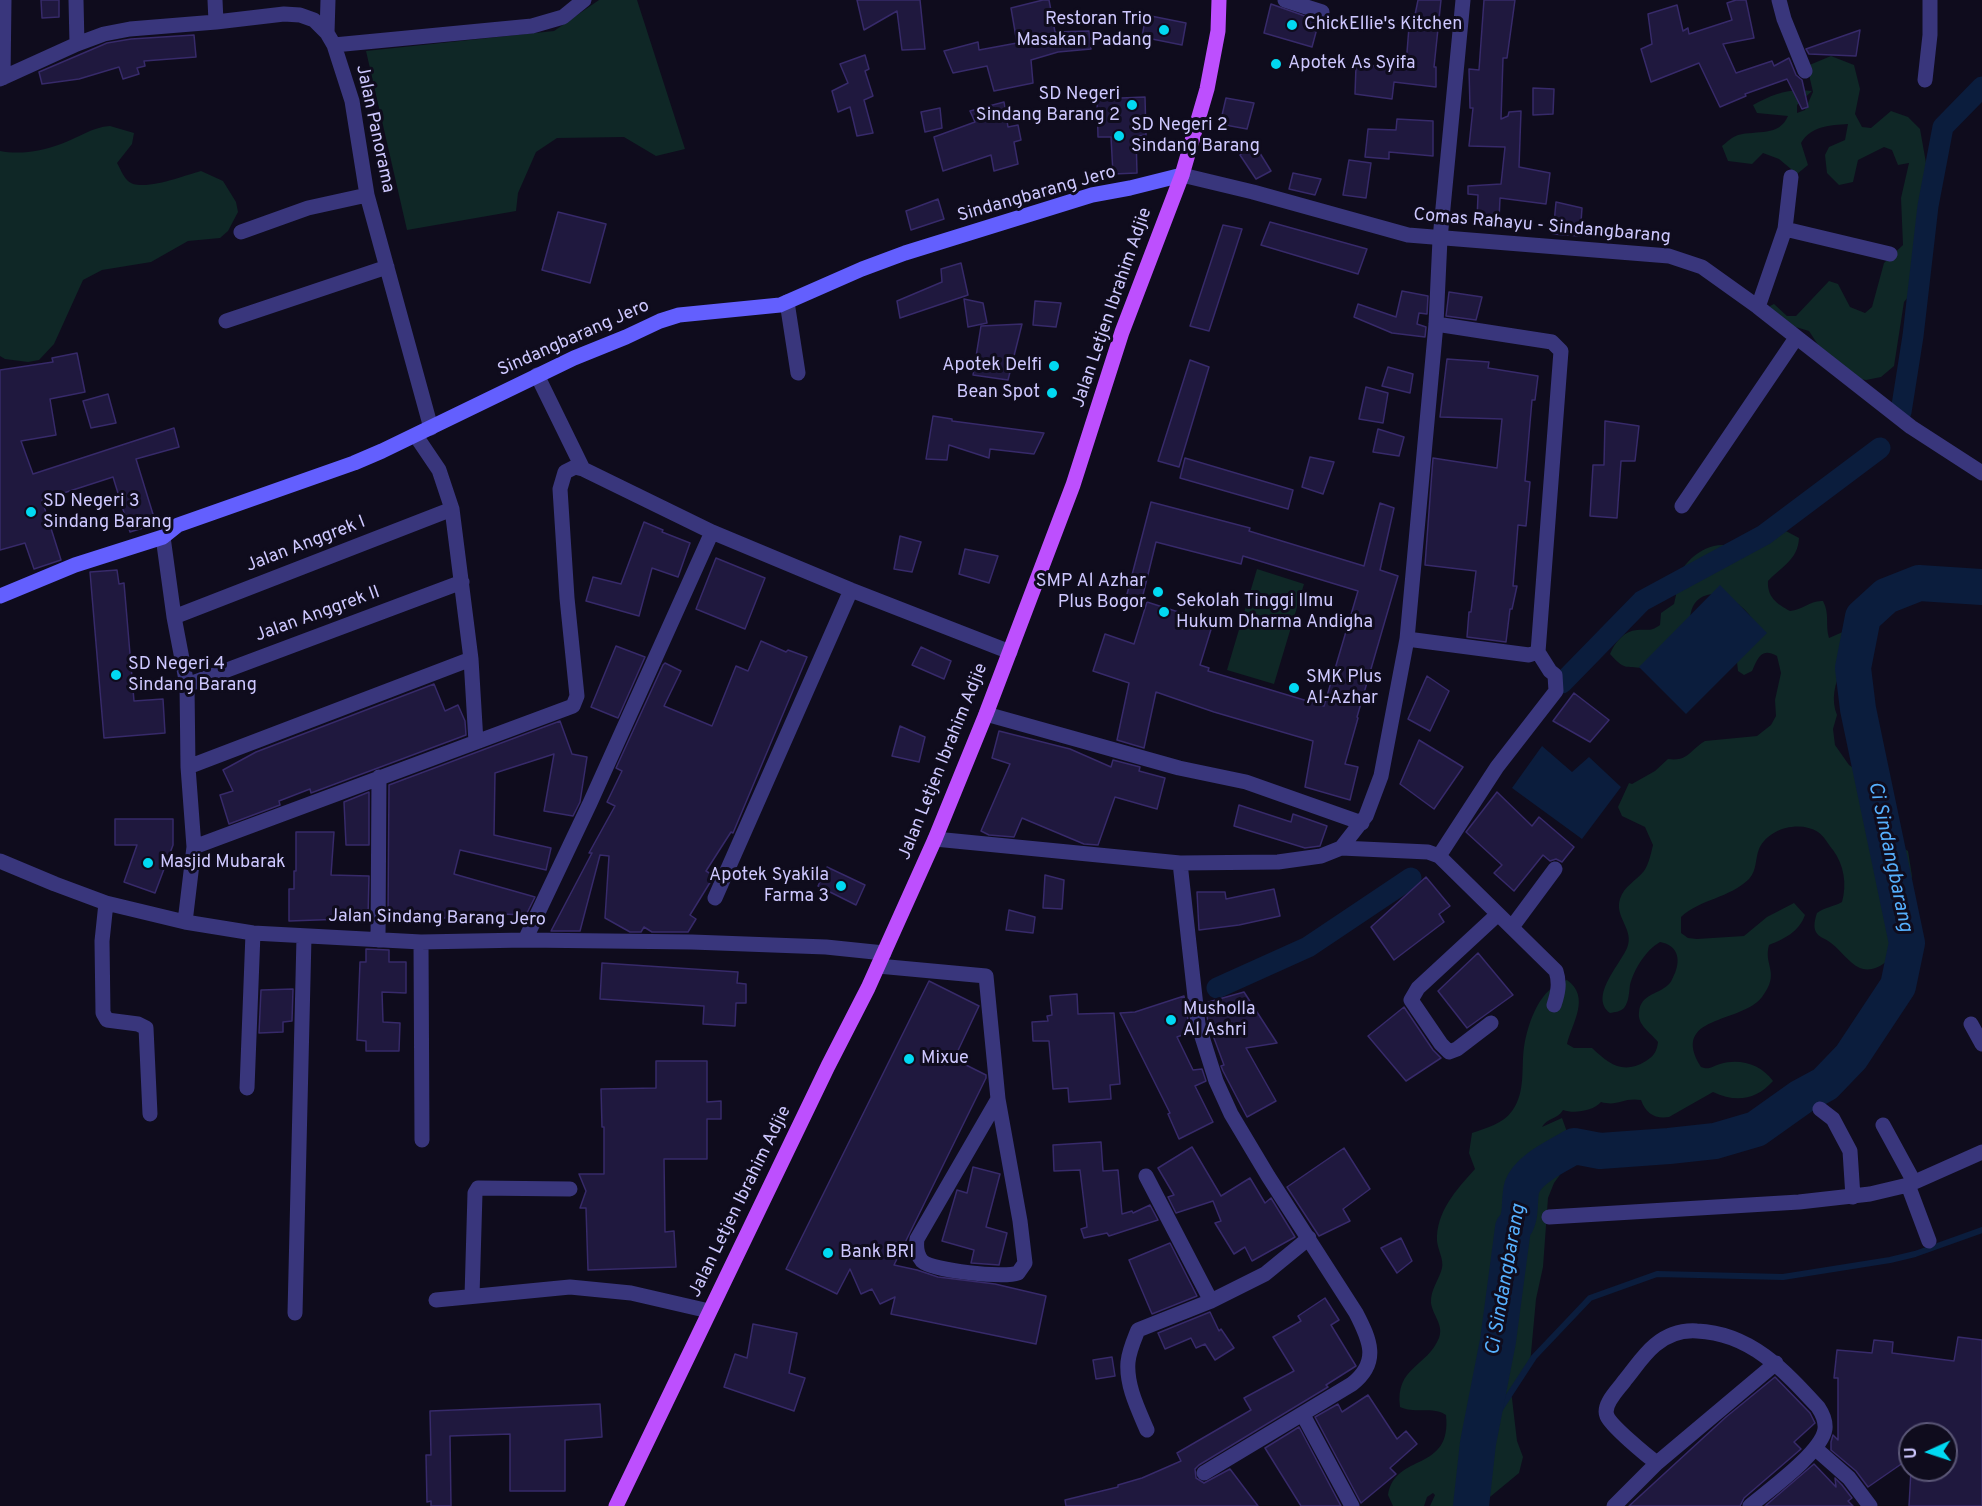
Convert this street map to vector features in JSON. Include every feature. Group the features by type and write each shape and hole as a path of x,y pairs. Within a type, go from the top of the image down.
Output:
{"main road":[{"name":"Jalan Letjen Ibrahim Adjie","path":"616,1506 881,960 987,714 1073,485 1122,332 1182,175 1207,89 1218,31 1219,0"}],"street":[{"path":"4,0 2,79 77,44 104,34 130,29 284,14 300,15 314,20 330,39 532,26 563,17 584,0"},
{"path":"76,0 77,44"},
{"path":"215,0 216,22"},
{"name":"Jalan Panorama","path":"328,0 330,39 352,101 367,195 430,428"},
{"path":"1285,0 1322,12"},
{"path":"1341,848 1362,823 1373,801 1381,776 1407,639 1436,324 1440,239 1463,0"},
{"path":"1779,0 1784,19 1805,71"},
{"path":"1926,80 1930,0"},
{"name":"Comas Rahayu - Sindangbarang","path":"1182,175 1408,235 1669,256 1702,267 1758,307 1911,427 1982,473"},
{"name":"Sindangbarang Jero","path":"0,596 75,565 163,537 178,525 354,462 416,435 537,375 670,318 679,315 787,303 849,274 905,253 1092,195 1182,175"},
{"path":"1758,307 1785,229 1791,177"},
{"path":"241,232 308,208 367,195"},
{"path":"1785,229 1890,254"},
{"path":"226,321 387,267"},
{"path":"787,303 798,373"},
{"path":"1436,324 1552,342 1561,351 1538,652 1555,675 1556,690 1497,767 1439,856"},
{"path":"1682,506 1796,338"},
{"path":"537,375 583,469"},
{"path":"416,435 439,470 452,509 471,659 476,742"},
{"path":"194,847 573,706 577,696 567,598 560,489 565,472 576,467 712,532 851,590 1010,652"},
{"name":"Jalan Anggrek I","path":"174,617 452,509"},
{"path":"525,940 590,803 712,532"},
{"path":"163,537 174,617 187,685 188,767 194,847 185,922"},
{"name":"Jalan Anggrek II","path":"187,685 462,582"},
{"path":"715,898 851,590"},
{"path":"1407,639 1529,656 1538,652"},
{"path":"188,767 471,659"},
{"path":"987,714 1179,768 1246,782 1362,823"},
{"path":"378,940 379,777"},
{"path":"935,839 1180,863 1278,862 1321,856 1341,848 1428,852 1439,856 1556,971 1559,979 1554,1005"},
{"name":"Jalan Sindang Barang Jero","path":"0,861 106,903 185,922 253,933 421,942 525,940 826,946 881,960 986,976 998,1099"},
{"path":"1180,863 1198,1024 1208,1060 1231,1114 1360,1320 1368,1335 1371,1352 1369,1365 1362,1376 1302,1415 1204,1473"},
{"path":"1512,927 1555,869"},
{"path":"106,903 102,941 103,1013 107,1020 138,1024 146,1028 150,1114"},
{"path":"1491,1023 1458,1050 1449,1052 1411,1000 1418,988 1498,914"},
{"path":"247,1088 253,933"},
{"path":"295,1313 304,937"},
{"path":"421,942 422,1140"},
{"path":"1971,1024 1982,1044"},
{"path":"998,1099 1020,1221 1024,1266 1018,1273 1006,1275 932,1266 921,1260 916,1246 917,1239 998,1099"},
{"path":"1820,1109 1833,1119 1850,1151 1853,1197"},
{"path":"1883,1125 1911,1184 1929,1241"},
{"path":"1549,1217 1799,1203 1853,1197 1911,1184 1982,1152"},
{"path":"1146,1176 1211,1301"},
{"path":"472,1296 476,1190 484,1187 570,1189"},
{"path":"1147,1430 1137,1407 1128,1368 1128,1359 1138,1330 1211,1301 1264,1274 1309,1238"},
{"path":"436,1300 555,1288 588,1288 630,1293 709,1311"},
{"path":"1657,1463 1634,1445 1609,1419 1606,1413 1612,1398 1654,1345 1675,1333 1708,1331 1742,1341 1776,1363 1818,1407 1826,1426 1816,1449 1750,1506"},
{"path":"1614,1506 1657,1463 1776,1363"},
{"path":"1302,1415 1352,1506"},
{"path":"1816,1449 1849,1478 1870,1506"}],"green space":[{"path":"599,0 637,0 685,149 656,156 624,137 557,138 536,152 518,193 516,211 407,230 366,51 554,31"},
{"path":"1831,56 1854,65 1860,89 1855,114 1862,127 1871,128 1891,111 1908,117 1920,129 1934,208 1932,237 1914,290 1904,302 1894,366 1881,377 1866,380 1843,376 1835,371 1809,331 1776,321 1768,311 1774,304 1787,316 1796,316 1829,281 1838,284 1850,307 1865,313 1872,307 1884,263 1903,245 1901,198 1909,163 1898,165 1892,150 1884,147 1858,160 1853,182 1839,185 1827,173 1825,155 1829,147 1845,140 1848,124 1822,128 1805,137 1801,143 1808,165 1797,174 1779,159 1763,153 1752,164 1728,161 1722,146 1738,135 1767,132 1784,123 1788,116 1757,113 1753,105 1767,98 1788,91 1812,91 1797,105 1797,113 1805,110 1813,92 1807,66"},
{"path":"110,126 134,133 132,144 117,163 127,180 133,184 151,184 201,171 223,181 236,202 238,212 228,231 220,238 188,241 151,262 102,270 83,280 54,344 39,360 28,362 5,359 0,356 0,151 31,152 46,149 97,128"},
{"path":"1784,530 1799,538 1798,546 1788,563 1768,581 1769,591 1777,603 1790,611 1823,601 1829,638 1845,631 1849,637 1852,651 1837,680 1834,692 1837,715 1833,729 1835,745 1849,765 1863,775 1867,782 1871,818 1875,826 1880,833 1908,851 1911,883 1895,925 1886,962 1877,968 1861,968 1816,932 1814,925 1817,913 1842,902 1844,882 1837,856 1822,836 1811,828 1785,828 1769,836 1759,849 1755,868 1749,879 1681,917 1681,933 1688,938 1697,939 1744,936 1767,917 1794,903 1805,915 1795,930 1769,945 1768,958 1771,975 1768,988 1762,997 1752,1006 1701,1029 1694,1038 1694,1050 1701,1067 1708,1068 1727,1062 1742,1062 1762,1070 1773,1081 1760,1092 1745,1098 1730,1098 1713,1092 1669,1117 1652,1114 1641,1100 1635,1099 1612,1103 1601,1102 1583,1111 1563,1110 1544,1124 1542,1127 1562,1118 1575,1154 1554,1183 1548,1198 1543,1267 1536,1299 1530,1364 1523,1379 1511,1390 1517,1441 1523,1457 1519,1473 1479,1506 1430,1506 1435,1495 1433,1493 1427,1497 1424,1506 1393,1506 1388,1495 1393,1482 1401,1473 1432,1454 1440,1446 1446,1433 1446,1415 1441,1412 1400,1407 1402,1383 1413,1368 1434,1348 1439,1338 1440,1329 1431,1303 1442,1265 1437,1241 1440,1220 1454,1193 1475,1169 1469,1153 1472,1133 1504,1119 1516,1104 1521,1088 1526,1037 1537,1007 1549,990 1567,980 1578,994 1579,1002 1567,1044 1574,1048 1592,1048 1610,1063 1623,1067 1638,1065 1646,1061 1657,1048 1658,1042 1640,1021 1640,1006 1646,998 1664,988 1673,978 1678,962 1674,949 1660,942 1645,955 1634,973 1624,1008 1610,1013 1604,1006 1603,999 1608,981 1629,941 1620,912 1620,899 1624,891 1646,868 1653,845 1645,827 1622,816 1618,807 1629,783 1632,784 1655,771 1668,759 1685,757 1705,741 1757,736 1771,725 1776,716 1775,700 1781,673 1777,656 1764,653 1758,658 1752,671 1744,675 1738,671 1737,662 1753,620 1742,607 1727,597 1710,594 1695,603 1687,629 1646,669 1624,666 1610,654 1617,641 1628,632 1651,629 1660,625 1661,613 1674,604 1676,595 1673,586 1676,578 1686,564 1700,552 1716,545 1747,551"},
{"path":"1257,569 1304,584 1274,684 1227,670"}],"water":[{"path":"1720,585 1767,633 1686,714 1639,667"},
{"path":"1542,746 1572,772 1589,757 1621,787 1582,839 1512,788"}],"building":[{"path":"41,0 59,0 59,17 42,18"},
{"path":"857,0 920,0 925,49 902,50 897,11 864,30"},
{"path":"1049,0 1055,32 1089,31 1091,49 1058,52 1031,60 1033,83 994,91 987,66 953,73 944,51 978,42 979,50 1017,43 1011,8"},
{"path":"1418,0 1441,0 1434,67 1436,67 1436,87 1394,82 1392,99 1355,94 1356,66 1406,65 1410,14 1415,15"},
{"path":"1484,0 1515,0 1507,58 1503,58 1501,119 1508,116 1509,112 1521,111 1519,167 1550,173 1546,204 1500,198 1499,220 1477,220 1478,195 1468,194 1468,186 1501,184 1505,147 1469,146 1473,108 1470,108 1469,69 1479,70"},
{"path":"1746,0 1754,38 1723,44 1736,73 1772,61 1774,66 1789,58 1796,75 1802,80 1808,107 1802,109 1787,79 1745,94 1746,96 1720,107 1699,63 1651,82 1641,49 1652,44 1648,14 1677,5 1683,31 1688,28 1689,34 1732,20 1727,3"},
{"name":"ChickEllie's Kitchen","path":"1271,4 1319,21 1312,47 1264,33"},
{"name":"Restoran Trio Masakan Padang","path":"1146,15 1186,23 1182,45 1142,37"},
{"path":"1860,30 1856,56 1809,54 1806,49"},
{"path":"194,35 196,57 144,61 145,66 137,68 139,74 123,79 119,67 79,79 42,84 39,72 107,43"},
{"path":"865,55 869,69 865,71 873,96 864,100 873,133 857,136 850,107 838,112 832,91 848,83 840,64"},
{"path":"1533,88 1554,89 1553,114 1533,115"},
{"name":"SD Negeri 2 Sindang Barang","path":"1145,97 1146,135 1136,136 1137,173 1113,174 1111,137 1098,137 1097,99"},
{"path":"1226,98 1254,103 1247,129 1220,124"},
{"path":"1004,102 1008,127 1018,125 1021,140 1014,142 1018,164 994,171 991,155 943,171 934,137 975,122 970,111"},
{"path":"940,108 942,128 925,132 921,112"},
{"path":"1397,119 1433,121 1433,156 1389,152 1389,159 1365,157 1368,129 1396,130"},
{"path":"1253,142 1271,171 1256,179 1240,155"},
{"path":"1349,160 1371,163 1366,198 1343,195"},
{"path":"1293,173 1321,179 1315,195 1289,189"},
{"path":"938,199 944,219 911,230 906,211"},
{"path":"1556,202 1582,208 1580,236 1553,234"},
{"path":"558,212 606,224 590,283 542,270"},
{"path":"1270,222 1367,249 1358,274 1261,245"},
{"path":"1223,225 1242,229 1209,331 1190,326"},
{"path":"961,263 968,295 900,318 897,301 942,282 941,269"},
{"path":"1402,291 1428,296 1427,314 1419,313 1417,324 1426,327 1425,337 1392,333 1354,317 1358,304 1396,317"},
{"path":"1449,292 1482,297 1476,320 1446,316"},
{"path":"964,299 983,303 987,323 968,327"},
{"path":"1035,301 1061,303 1056,327 1033,325"},
{"path":"1022,324 1008,380 973,375 981,326"},
{"path":"77,353 85,392 50,399 56,435 21,441 33,474 174,428 179,447 136,459 156,524 130,532 113,477 42,500 61,560 34,569 25,543 0,550 0,370 53,362 52,358"},
{"path":"1447,359 1489,362 1488,368 1538,376 1535,400 1532,400 1525,481 1530,482 1526,526 1518,525 1513,586 1517,586 1512,609 1510,609 1506,642 1467,637 1476,571 1425,565 1433,458 1497,468 1502,419 1440,417"},
{"path":"1190,360 1209,367 1179,467 1158,461"},
{"path":"1388,367 1413,374 1410,393 1382,386"},
{"path":"1366,387 1388,393 1383,423 1359,419"},
{"path":"108,394 116,423 91,428 83,401"},
{"path":"933,416 952,419 952,421 1044,433 1034,454 990,449 989,458 949,445 947,460 926,459"},
{"path":"1605,421 1639,426 1635,461 1621,461 1617,518 1590,516 1593,465 1604,465"},
{"path":"1378,429 1404,437 1399,456 1373,452"},
{"path":"1310,457 1334,462 1323,494 1302,487"},
{"path":"1185,458 1293,490 1288,509 1180,478"},
{"path":"1151,502 1250,528 1249,531 1364,566 1380,503 1394,508 1380,570 1398,576 1345,764 1358,767 1350,800 1305,787 1313,741 1214,712 1156,692 1144,748 1117,740 1129,683 1093,671 1105,634 1134,644 1147,602 1213,623 1200,665 1209,668 1208,671 1324,706 1358,591 1243,556 1241,564 1156,542 1141,603 1126,598"},
{"path":"644,522 690,543 678,577 652,568 639,616 586,601 593,577 621,584"},
{"path":"900,536 921,542 912,572 894,569"},
{"path":"965,549 998,556 989,583 959,574"},
{"path":"716,558 765,578 745,629 696,609"},
{"name":"SD Negeri 4 Sindang Barang","path":"117,570 119,584 124,583 134,701 163,699 165,733 104,738 90,572"},
{"path":"761,641 786,652 788,650 807,657 733,833 731,832 706,871 714,876 690,915 696,919 688,932 652,932 644,927 641,932 630,932 605,918 609,856 600,855 580,931 551,931 615,806 607,802 622,771 616,768 663,665 665,663 681,671 664,706 712,726 736,666 748,671"},
{"path":"616,646 645,657 618,718 591,707"},
{"path":"921,647 951,661 944,679 912,665"},
{"path":"1427,676 1449,691 1430,731 1408,719"},
{"path":"434,684 445,711 458,705 465,721 466,735 311,793 310,789 279,801 280,805 229,824 220,795 233,791 223,770 256,752"},
{"path":"1574,693 1609,720 1590,742 1553,721"},
{"path":"560,721 572,754 587,757 580,802 573,816 544,811 554,754 495,773 494,835 551,848 546,870 460,850 454,874 535,897 526,915 476,913 474,919 446,912 446,918 388,917 389,785"},
{"path":"900,726 925,737 919,762 892,756"},
{"path":"999,731 1070,749 1111,767 1113,760 1140,767 1139,771 1165,778 1157,809 1115,797 1098,845 1084,844 1022,818 1014,837 989,835 981,831 1010,764 992,758"},
{"path":"1419,740 1463,767 1434,809 1400,784"},
{"path":"369,792 369,845 346,845 344,802"},
{"path":"1497,792 1532,826 1539,817 1574,847 1562,862 1556,859 1550,861 1543,855 1514,891 1494,873 1502,865 1466,832"},
{"path":"1239,805 1291,822 1293,814 1327,826 1320,846 1305,848 1234,826"},
{"name":"Masjid Mubarak","path":"115,819 173,819 173,845 155,893 124,882 137,845 115,845"},
{"path":"296,832 334,832 331,875 369,876 368,917 345,916 345,919 289,921 289,889 294,889 294,871 296,871"},
{"name":"Apotek Syakila Farma 3","path":"827,867 865,885 856,905 818,886"},
{"path":"1045,875 1064,880 1062,909 1043,908"},
{"path":"1426,877 1450,906 1439,914 1444,922 1394,960 1371,927"},
{"path":"1274,889 1280,916 1239,925 1199,930 1197,892 1225,892 1226,899"},
{"path":"1009,910 1035,917 1033,933 1006,930"},
{"path":"366,949 389,950 389,962 406,962 406,993 382,992 383,1022 400,1023 399,1051 366,1051 366,1041 357,1040 360,962 366,962"},
{"path":"1478,953 1513,995 1467,1028 1438,991"},
{"path":"602,963 738,972 737,983 746,984 746,1003 736,1003 735,1026 703,1024 704,1006 600,999"},
{"path":"929,981 979,1006 954,1059 986,1075 986,1078 894,1265 938,1277 995,1284 1046,1296 1036,1344 891,1314 895,1297 880,1304 872,1289 861,1294 850,1269 837,1294 786,1269"},
{"path":"293,989 292,1021 283,1022 283,1032 259,1033 261,990"},
{"path":"1244,992 1277,1043 1246,1048 1276,1101 1247,1117 1221,1066 1224,1065 1208,1022 1205,1003"},
{"path":"1077,994 1078,1014 1114,1013 1120,1084 1110,1085 1111,1099 1069,1102 1068,1088 1053,1089 1049,1041 1033,1041 1032,1022 1048,1021 1047,1016 1052,1015 1050,996"},
{"path":"1184,996 1190,1032 1177,1037 1193,1070 1202,1069 1206,1081 1195,1086 1213,1122 1179,1139 1168,1114 1170,1113 1120,1013 1135,1012"},
{"path":"1404,1007 1441,1058 1406,1081 1368,1036"},
{"path":"656,1061 707,1061 707,1102 721,1101 721,1119 707,1119 707,1159 664,1159 665,1232 674,1231 676,1267 588,1270 586,1208 580,1208 586,1191 579,1174 604,1174 601,1089 656,1088"},
{"path":"1101,1142 1103,1171 1118,1170 1122,1214 1132,1211 1133,1213 1150,1205 1158,1220 1109,1236 1107,1233 1084,1238 1081,1229 1087,1227 1080,1170 1054,1171 1053,1145"},
{"path":"1192,1147 1221,1196 1250,1178 1265,1203 1271,1198 1295,1237 1252,1261 1245,1247 1234,1254 1215,1223 1221,1221 1213,1201 1176,1213 1168,1197 1174,1195 1158,1168"},
{"path":"1344,1148 1370,1189 1343,1209 1350,1221 1319,1236 1287,1187"},
{"path":"973,1167 1000,1174 986,1227 1007,1233 999,1265 971,1263 974,1250 942,1241 957,1190 967,1193"},
{"path":"1401,1238 1412,1261 1397,1273 1381,1248"},
{"path":"1170,1243 1197,1296 1152,1314 1129,1260"},
{"path":"1325,1298 1339,1320 1331,1325 1356,1366 1326,1385 1328,1387 1195,1469 1196,1478 1204,1483 1230,1469 1258,1506 1066,1506 1065,1500 1118,1487 1118,1485 1142,1478 1181,1461 1177,1453 1251,1410 1244,1398 1294,1371 1273,1337 1301,1321 1298,1316"},
{"path":"1210,1312 1219,1331 1221,1329 1234,1348 1215,1360 1205,1344 1196,1348 1191,1338 1165,1349 1158,1333"},
{"path":"753,1324 797,1333 789,1373 805,1378 794,1411 724,1387 735,1354 747,1358"},
{"path":"1958,1337 1982,1340 1982,1506 1909,1506 1910,1482 1958,1482 1958,1422 1898,1422 1898,1466 1868,1487 1856,1471 1831,1450 1833,1435 1838,1440 1838,1378 1834,1378 1837,1350 1872,1353 1874,1340 1893,1342 1892,1353 1954,1361"},
{"path":"1112,1357 1115,1376 1096,1379 1093,1360"},
{"path":"1775,1377 1810,1413 1815,1423 1794,1442 1801,1449 1744,1498 1740,1506 1629,1506 1726,1417"},
{"path":"1368,1395 1397,1439 1406,1431 1417,1444 1390,1468 1396,1474 1361,1503 1315,1417 1338,1404 1342,1412"},
{"path":"600,1404 602,1437 565,1440 565,1491 510,1491 510,1434 450,1436 451,1506 431,1506 431,1501 427,1502 426,1455 431,1455 430,1411"},
{"path":"1299,1427 1341,1506 1301,1506 1265,1448"},
{"path":"1814,1464 1836,1487 1835,1478 1842,1485 1852,1498 1848,1501 1853,1506 1765,1506"}],"waterway":[{"path":"1901,412 1913,336 1928,206 1943,127 1982,87"},
{"path":"1562,683 1642,601 1764,535 1880,448"},
{"name":"Ci Sindangbarang","path":"1471,1506 1478,1443 1498,1341 1513,1228 1518,1219 1522,1187 1526,1180 1545,1163 1574,1146 1600,1151 1669,1146 1715,1141 1756,1129 1801,1097 1825,1084 1851,1057 1898,986 1907,943 1858,709 1853,668 1863,617 1886,596 1919,583 1982,587"},
{"path":"1217,988 1308,947 1411,878"},
{"path":"1478,1443 1534,1357 1590,1298 1657,1274 1783,1277 1890,1260 1915,1254 1982,1230"}],"place":[{"name":"ChickEllie's Kitchen","path":"1292,25"},
{"name":"Restoran Trio Masakan Padang","path":"1164,30"},
{"name":"Apotek As Syifa","path":"1276,64"},
{"name":"SD Negeri Sindang Barang 2","path":"1132,105"},
{"name":"SD Negeri 2 Sindang Barang","path":"1119,136"},
{"name":"Apotek Delfi","path":"1054,366"},
{"name":"Bean Spot","path":"1052,393"},
{"name":"SD Negeri 3 Sindang Barang","path":"31,512"},
{"name":"SMP Al Azhar Plus Bogor","path":"1158,592"},
{"name":"Sekolah Tinggi Ilmu Hukum Dharma Andigha","path":"1164,612"},
{"name":"SD Negeri 4 Sindang Barang","path":"116,675"},
{"name":"SMK Plus Al-Azhar","path":"1294,688"},
{"name":"Masjid Mubarak","path":"148,863"},
{"name":"Apotek Syakila Farma 3","path":"841,886"},
{"name":"Musholla Al Ashri","path":"1171,1020"},
{"name":"Mixue","path":"909,1059"},
{"name":"Bank BRI","path":"828,1253"}]}
